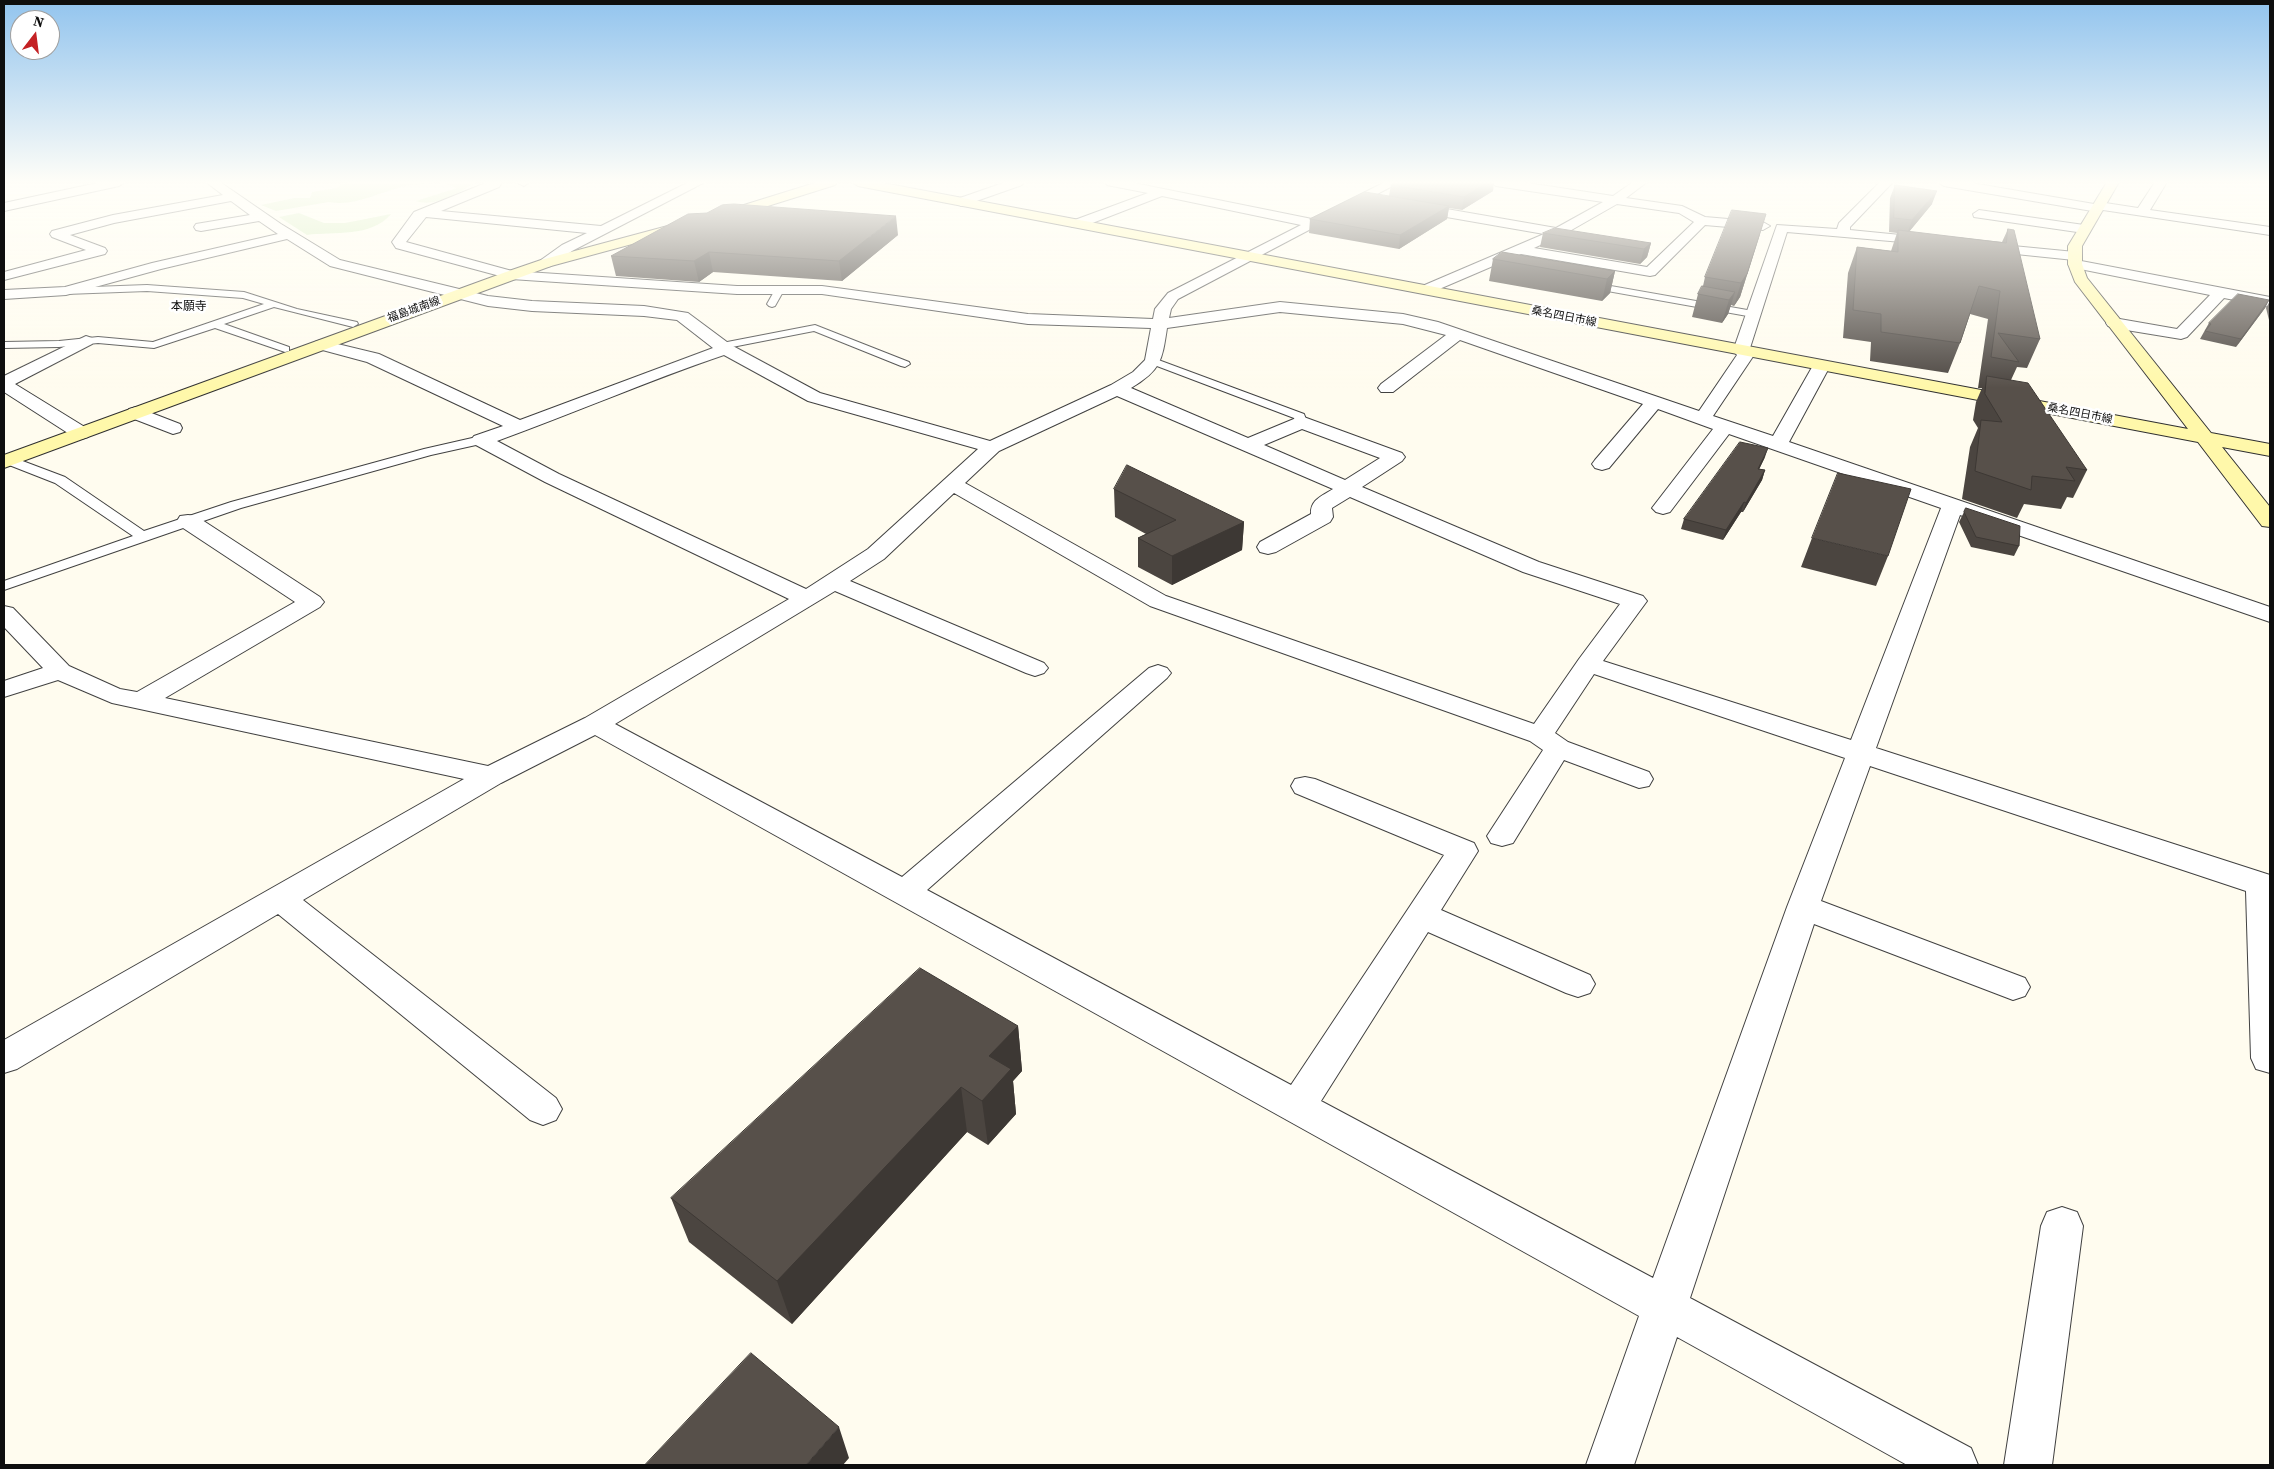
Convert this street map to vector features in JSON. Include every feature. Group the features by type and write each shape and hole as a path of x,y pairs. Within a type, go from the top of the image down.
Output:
{"main road":[{"name":"福島城南線","path":"6,461 458,294 546,263 592,251"},
{"name":"桑名四日市線","path":"1214,251 2270,450"},
{"path":"2076,251 2075,260 2080,279 2270,521"}],"street":[{"path":"4,276 99,251"},
{"path":"4,295 66,291 223,251"},
{"path":"315,251 335,263 488,301 532,306 644,311 682,316 724,347 814,397 992,447"},
{"path":"424,251 511,275 737,290 776,297 822,290 1028,319 1159,324 1280,306 1403,319 1432,325 2270,616"},
{"path":"546,263 563,251"},
{"path":"4,1058 491,776 595,724 808,599 876,554 992,447 1118,389 1140,376 1153,361 1159,324 1166,303 1173,296 1259,251"},
{"path":"1425,290 1518,251"},
{"path":"1522,251 1650,272 1672,251"},
{"path":"1703,418 1745,351 1754,314 1775,251"},
{"path":"2018,251 2042,253 2270,302"},
{"path":"2114,323 2181,334 2221,292"},
{"path":"1387,388 1458,334"},
{"path":"4,384 86,341"},
{"path":"321,344 373,358 521,427"},
{"path":"481,440 521,427 635,380 724,347"},
{"path":"1778,444 1821,366"},
{"path":"4,384 81,433"},
{"path":"1118,389 1531,566 1635,601 1588,664 1502,836"},
{"path":"1602,464 1655,402"},
{"path":"136,413 173,428"},
{"path":"1249,445 1302,422 1395,457 1321,506 1322,518 1268,547"},
{"path":"1663,508 1725,426"},
{"path":"481,440 552,478 808,599"},
{"path":"953,484 1158,601 1549,742 1639,778"},
{"path":"1610,1465 1666,1308 1803,907 1952,507"},
{"path":"141,701 312,602 188,521"},
{"path":"833,582 1036,668"},
{"path":"4,613 60,671 112,695 491,776"},
{"path":"1588,664 2266,886 2268,1058"},
{"path":"4,689 60,671"},
{"path":"904,893 1158,673"},
{"path":"595,724 1296,1108 1954,1465"},
{"path":"1296,1108 1463,851 1305,786"},
{"path":"279,898 543,1109"},
{"path":"1803,907 2014,987"},
{"path":"1421,915 1578,984"},
{"path":"2028,1465 2062,1226"}],"lane":[{"path":"1482,266 1501,269"},
{"path":"1579,283 1754,314"},
{"path":"66,291 147,288 211,291 244,295 353,324"},
{"path":"4,345 59,344 86,341 154,345 274,304"},
{"path":"214,324 285,349"},
{"path":"724,347 815,328 905,364"},
{"path":"1153,361 1300,416 1302,422"},
{"path":"4,586 188,521 297,488 467,442 481,440"},
{"path":"6,461 60,480 92,500 142,536"}],"building":[{"path":"621,251 852,251 839,261 709,252 694,261 611,256"},
{"path":"1716,251 1754,251 1747,274 1741,283 1705,277"},
{"path":"1857,251 2019,251 2040,339 1998,333 2019,362 1991,357 2000,291 1979,286 1960,343 1881,332 1881,314 1853,310"},
{"path":"1502,252 1615,271 1607,279 1493,259"},
{"path":"1702,286 1735,292 1729,300 1698,294"},
{"path":"2238,294 2269,300 2241,339 2205,331 2211,324 2209,323"},
{"path":"1987,376 2028,383 2087,470 2066,467 2075,481 2032,476 2031,490 1975,471 1981,420 2002,422 1985,394"},
{"path":"1740,442 1768,448 1758,469 1765,470 1746,503 1744,502 1726,530 1684,519"},
{"path":"1127,465 1244,522 1172,556 1138,538 1176,520 1114,489"},
{"path":"1838,473 1911,489 1888,556 1812,538"},
{"path":"1966,508 2020,526 2019,546 1976,537 1964,512"},
{"path":"920,968 1018,1026 989,1056 1011,1069 982,1101 961,1087 777,1281 671,1198"},
{"path":"751,1353 839,1427 806,1465 645,1465"}],"district":[{"name":"本願寺","path":"189,307"}]}
